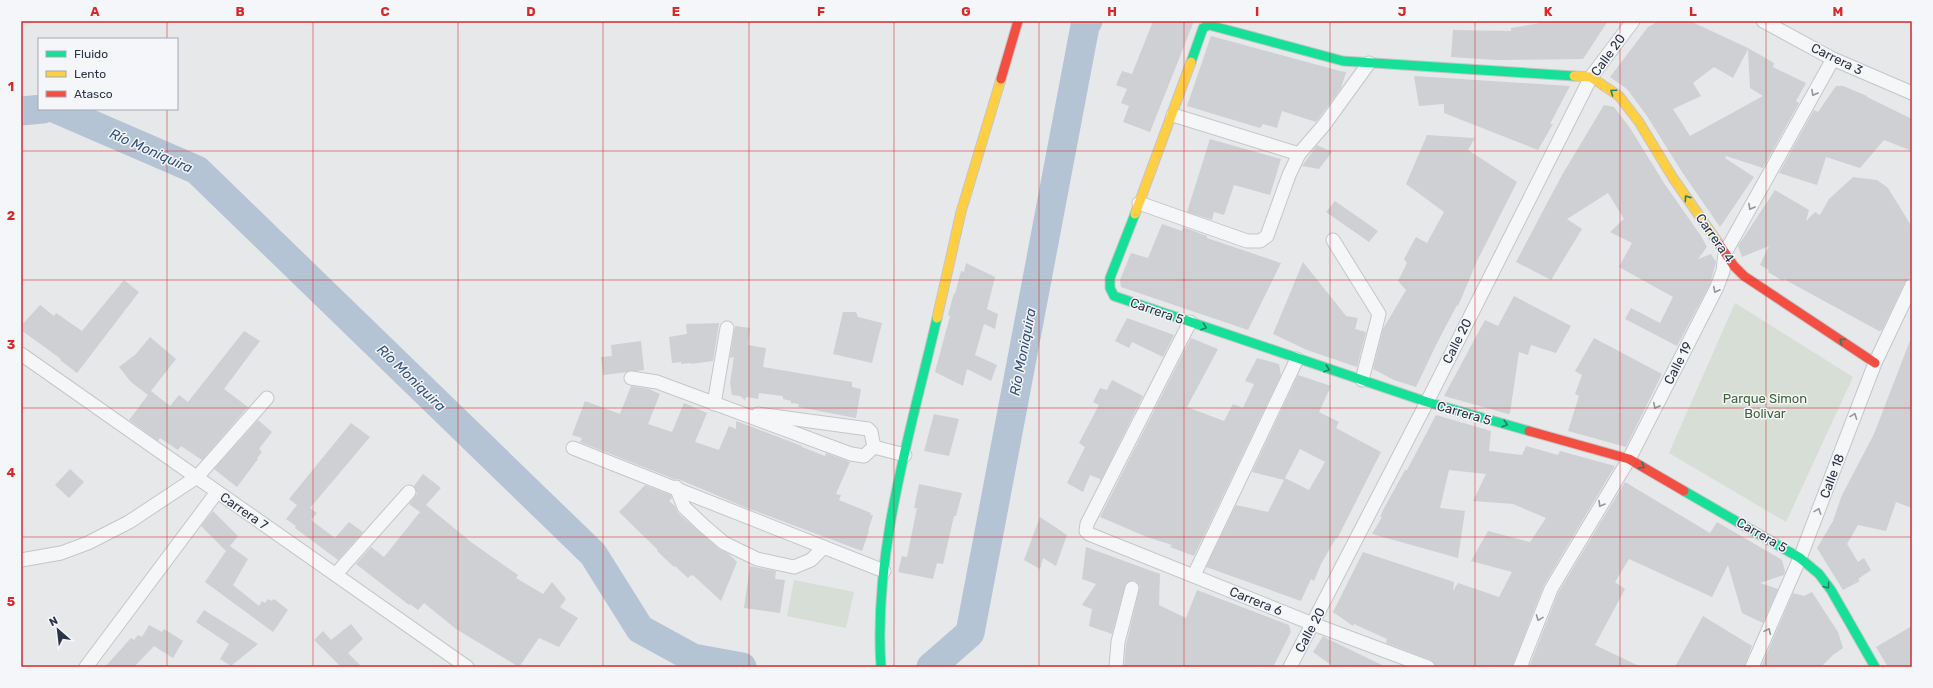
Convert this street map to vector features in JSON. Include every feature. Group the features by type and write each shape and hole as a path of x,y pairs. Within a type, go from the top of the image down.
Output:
{"street":[{"path":"881,667 879,638 884,571 890,521 961,212 1018,21"},
{"name":"Calle 20","path":"1290,667 1427,402 1591,77 1633,21"},
{"name":"Carrera 3","path":"1763,21 1833,59 1912,93"},
{"path":"1369,63 1324,125 1299,154 1289,175 1267,236 1260,241 1247,241 1139,203 1173,115 1203,28 1206,25 1343,61 1591,77"},
{"name":"Calle 19","path":"1520,667 1550,588 1629,459 1717,287 1723,271 1726,253 1833,59"},
{"name":"Carrera 4","path":"1591,77 1619,96 1639,122 1673,178 1734,266 1744,276 1875,363"},
{"path":"1173,115 1299,154"},
{"name":"Carrera 5","path":"1139,203 1110,278 1110,288 1114,296 1427,402 1629,459 1800,558 1819,574 1831,590 1875,667"},
{"path":"1333,240 1379,314 1362,380"},
{"name":"Calle 18","path":"1752,667 1800,558 1875,363 1912,285"},
{"name":"Carrera 6","path":"1190,322 1087,524 1086,530 1090,534 1313,624 1428,667"},
{"path":"714,404 727,328"},
{"name":"Carrera 7","path":"21,354 467,667"},
{"path":"1194,575 1297,359"},
{"path":"632,378 657,382 851,454 864,456 874,447"},
{"path":"21,560 60,553 88,543 129,522 197,477 267,398"},
{"path":"735,412 868,429 871,432 874,447"},
{"path":"874,447 905,455"},
{"path":"573,448 676,487 884,571"},
{"path":"676,487 684,507 704,526 724,543 757,559 794,567 812,560 824,547"},
{"path":"86,667 217,492"},
{"path":"336,574 409,492"},
{"path":"1116,667 1118,642 1132,588"}],"green space":[{"name":"Parque Simon Bolivar","path":"1735,303 1853,377 1786,522 1669,453"},
{"path":"794,580 854,592 846,628 787,616"}],"building":[{"path":"1153,21 1194,21 1150,132 1123,122 1129,106 1121,103 1127,89 1116,85 1122,71 1132,74"},
{"path":"1540,21 1608,21 1583,59 1496,60 1451,57 1453,30 1511,31 1511,28 1540,23"},
{"path":"1659,21 1690,21 1748,48 1774,63 1773,67 1806,83 1796,101 1799,103 1763,168 1726,156 1725,158 1754,177 1720,227 1682,172 1647,116 1627,89 1610,77 1648,27","holes":["1748,49 1750,88 1763,96 1690,136 1673,109 1701,96 1693,83 1714,67 1733,78"]},
{"path":"1211,36 1346,72 1341,88 1316,122 1282,111 1277,128 1263,124 1260,128 1187,106"},
{"path":"1414,76 1570,86 1550,124 1553,124 1538,150 1444,113 1444,104 1419,106"},
{"path":"1836,86 1843,86 1867,96 1912,119 1912,151 1884,140 1860,168 1826,157 1817,185 1779,173 1814,110 1818,112"},
{"path":"1604,105 1614,107 1630,128 1664,183 1701,236 1707,247 1698,259 1711,254 1716,262 1710,284 1677,346 1625,319 1631,308 1660,323 1673,297 1619,267 1632,243 1610,232 1624,219 1608,193 1567,219 1582,229 1551,280 1516,262 1562,175"},
{"path":"1427,135 1475,138 1468,150 1517,182 1477,261 1458,306 1457,305 1437,343 1416,387 1394,380 1373,369 1383,329 1406,290 1398,281 1407,263 1404,259 1416,237 1427,243 1444,212 1406,184"},
{"path":"1210,139 1281,159 1270,195 1234,185 1224,215 1214,212 1212,220 1187,212"},
{"path":"1317,145 1332,152 1319,169 1302,166"},
{"path":"1853,177 1877,180 1888,188 1912,227 1912,271 1909,278 1905,282 1882,330 1879,331 1784,279 1783,281 1768,272 1769,270 1760,265 1769,246 1742,257 1738,246 1775,190 1809,210 1806,221 1815,212 1820,215 1829,199"},
{"path":"1335,201 1378,231 1369,242 1326,212"},
{"path":"1162,224 1182,231 1183,227 1207,236 1207,238 1281,263 1248,330 1121,287 1120,280 1131,253 1148,258"},
{"path":"1303,262 1346,316 1358,318 1355,329 1366,332 1357,367 1307,350 1273,334"},
{"path":"966,263 995,277 987,309 998,314 995,329 984,324 975,355 997,365 991,381 967,369 963,386 935,372 950,316 948,315 954,293 955,294 961,271 964,272"},
{"path":"124,280 139,292 77,373 60,360 61,359 21,330 21,326 40,305 54,316 56,313 82,331"},
{"path":"1514,296 1571,326 1556,353 1531,345 1528,355 1519,352 1510,413 1508,414 1444,396 1485,320 1498,326"},
{"path":"843,312 856,312 858,317 882,323 872,363 833,354"},
{"path":"1127,318 1174,335 1163,357 1132,342 1129,348 1115,341"},
{"path":"719,323 713,361 691,364 681,364 681,362 672,363 669,337 687,334 686,324"},
{"path":"735,326 750,328 748,345 766,348 763,367 852,382 852,387 861,389 856,418 798,407 799,404 791,403 791,401 783,399 783,396 759,393 758,399 746,397 745,400 740,396 732,395 730,382 734,357 730,358"},
{"path":"244,331 260,341 224,389 248,407 202,460 181,446 178,450 160,438 158,441 129,420 148,395 131,382 119,367 136,354 150,337 176,359 151,391 170,406 179,395 188,402"},
{"path":"1191,338 1218,349 1187,407 1224,421 1233,404 1243,408 1254,384 1245,381 1257,358 1279,364 1281,375 1194,556 1170,547 1172,545 1147,537 1100,517"},
{"path":"1594,338 1662,374 1626,447 1568,431 1579,396 1575,394 1582,375 1575,371"},
{"path":"1911,338 1912,508 1896,502 1886,531 1858,525 1847,544 1858,562 1864,558 1871,570 1858,579 1860,581 1843,590 1817,548 1833,521 1842,495 1874,434"},
{"path":"641,341 644,370 603,375 601,357 612,356 611,345"},
{"path":"1298,375 1331,386 1319,412 1339,422 1336,428 1381,452 1337,539 1336,538 1321,564 1314,581 1311,579 1301,601 1206,567 1236,505 1268,512 1284,480 1252,472","holes":["1300,449 1325,462 1309,490 1285,478"]},
{"path":"1112,380 1143,396 1100,482 1100,479 1090,475 1083,492 1067,483 1085,447 1079,443 1099,405 1093,402 1100,388 1107,390"},
{"path":"631,386 649,389 660,394 648,424 672,432 684,403 707,413 695,442 719,450 729,426 736,429 736,421 825,456 826,453 850,462 836,494 841,495 839,500 871,513 870,515 873,515 862,551 747,508 678,479 674,479 580,442 582,438 572,435 585,401 620,414"},
{"path":"934,414 959,419 949,456 924,451"},
{"path":"1436,415 1491,431 1489,451 1522,455 1526,446 1558,455 1560,451 1615,466 1544,585 1512,667 1436,667 1431,660 1386,643 1387,639 1354,624 1353,626 1333,612 1363,552 1454,582 1453,591 1458,583 1499,597 1512,572 1471,561 1488,531 1530,542 1546,518 1513,504 1473,501 1486,474 1449,470 1440,508 1465,511 1458,558 1372,534 1382,517 1380,517 1383,510 1405,470 1407,470"},
{"path":"258,420 272,432 259,449 262,452 257,458 258,459 237,487 214,469"},
{"path":"351,423 370,437 310,508 317,513 311,520 335,538 349,522 363,532 338,560 295,528 296,526 286,519 297,505 289,499"},
{"path":"70,469 84,482 69,498 55,485"},
{"path":"423,474 441,488 426,505 471,542 518,575 516,578 543,594 552,582 566,599 560,607 578,618 559,647 539,638 519,667 456,629 424,603 418,610 410,604 409,605 356,564 371,547 384,557 420,512 409,504 417,494 414,486"},
{"path":"1625,482 1710,533 1717,522 1782,560 1785,571 1784,575 1760,583 1778,589 1763,623 1742,613 1728,565 1712,597 1629,559 1615,582 1625,589 1595,645 1641,667 1529,667 1558,593"},
{"path":"919,484 962,493 956,516 954,516 943,564 937,563 933,579 898,572 902,556 907,557 917,508 914,508"},
{"path":"645,485 671,495 672,498 669,501 675,506 678,513 719,549 729,554 737,562 721,601 694,576 691,575 688,578 675,566 674,567 619,512"},
{"path":"213,511 238,536 230,546 248,559 233,585 259,606 262,601 265,603 268,599 271,601 274,599 288,610 273,632 205,582 226,551 201,526"},
{"path":"1040,517 1067,535 1056,566 1043,558 1040,569 1024,560"},
{"path":"1086,547 1160,574 1159,605 1186,618 1197,590 1289,625 1291,632 1273,667 1124,667 1126,645 1140,586 1134,580 1126,583 1112,634 1089,626 1092,609 1082,605 1096,584 1082,579"},
{"path":"750,566 776,571 775,579 785,580 780,613 744,608"},
{"path":"1812,592 1838,632 1843,648 1833,655 1821,667 1761,667 1793,593 1804,596"},
{"path":"204,610 258,644 231,666 220,659 229,644 196,622"},
{"path":"1703,616 1752,646 1744,667 1675,667"},
{"path":"351,624 363,639 348,653 362,667 341,667 314,640 323,631 331,640"},
{"path":"149,625 162,632 164,629 183,641 173,658 154,646 134,667 105,667 131,638 134,640 138,635 142,637"},
{"path":"1912,626 1912,667 1888,667 1876,647"},
{"path":"1323,636 1386,667 1334,667 1313,652"}],"waterway":[{"name":"Río Moniquira","path":"931,667 970,633 1085,26 1088,21"},
{"name":"Río Moniquira","path":"21,111 38,109"},
{"name":"Río Moniquira","path":"58,110 197,170 593,554 640,629 693,658 742,667"}],"traffic: fast":[{"path":"1191,62 1203,28 1209,25 1343,61 1574,76"},
{"path":"1135,214 1110,278 1110,288 1114,296 1427,402 1529,431"},
{"path":"881,667 880,623 888,535 896,491 937,318"},
{"path":"1684,491 1800,558 1819,574 1831,590 1875,667"}],"traffic: slow":[{"path":"1135,214 1191,62"},
{"path":"1574,76 1591,77 1619,96 1639,122 1673,178 1719,244"},
{"path":"937,318 961,212 1001,79"}],"traffic: jam":[{"path":"1001,79 1018,21"},
{"path":"1719,244 1734,266 1744,276 1875,363"},
{"path":"1529,431 1629,459 1684,491"}]}
